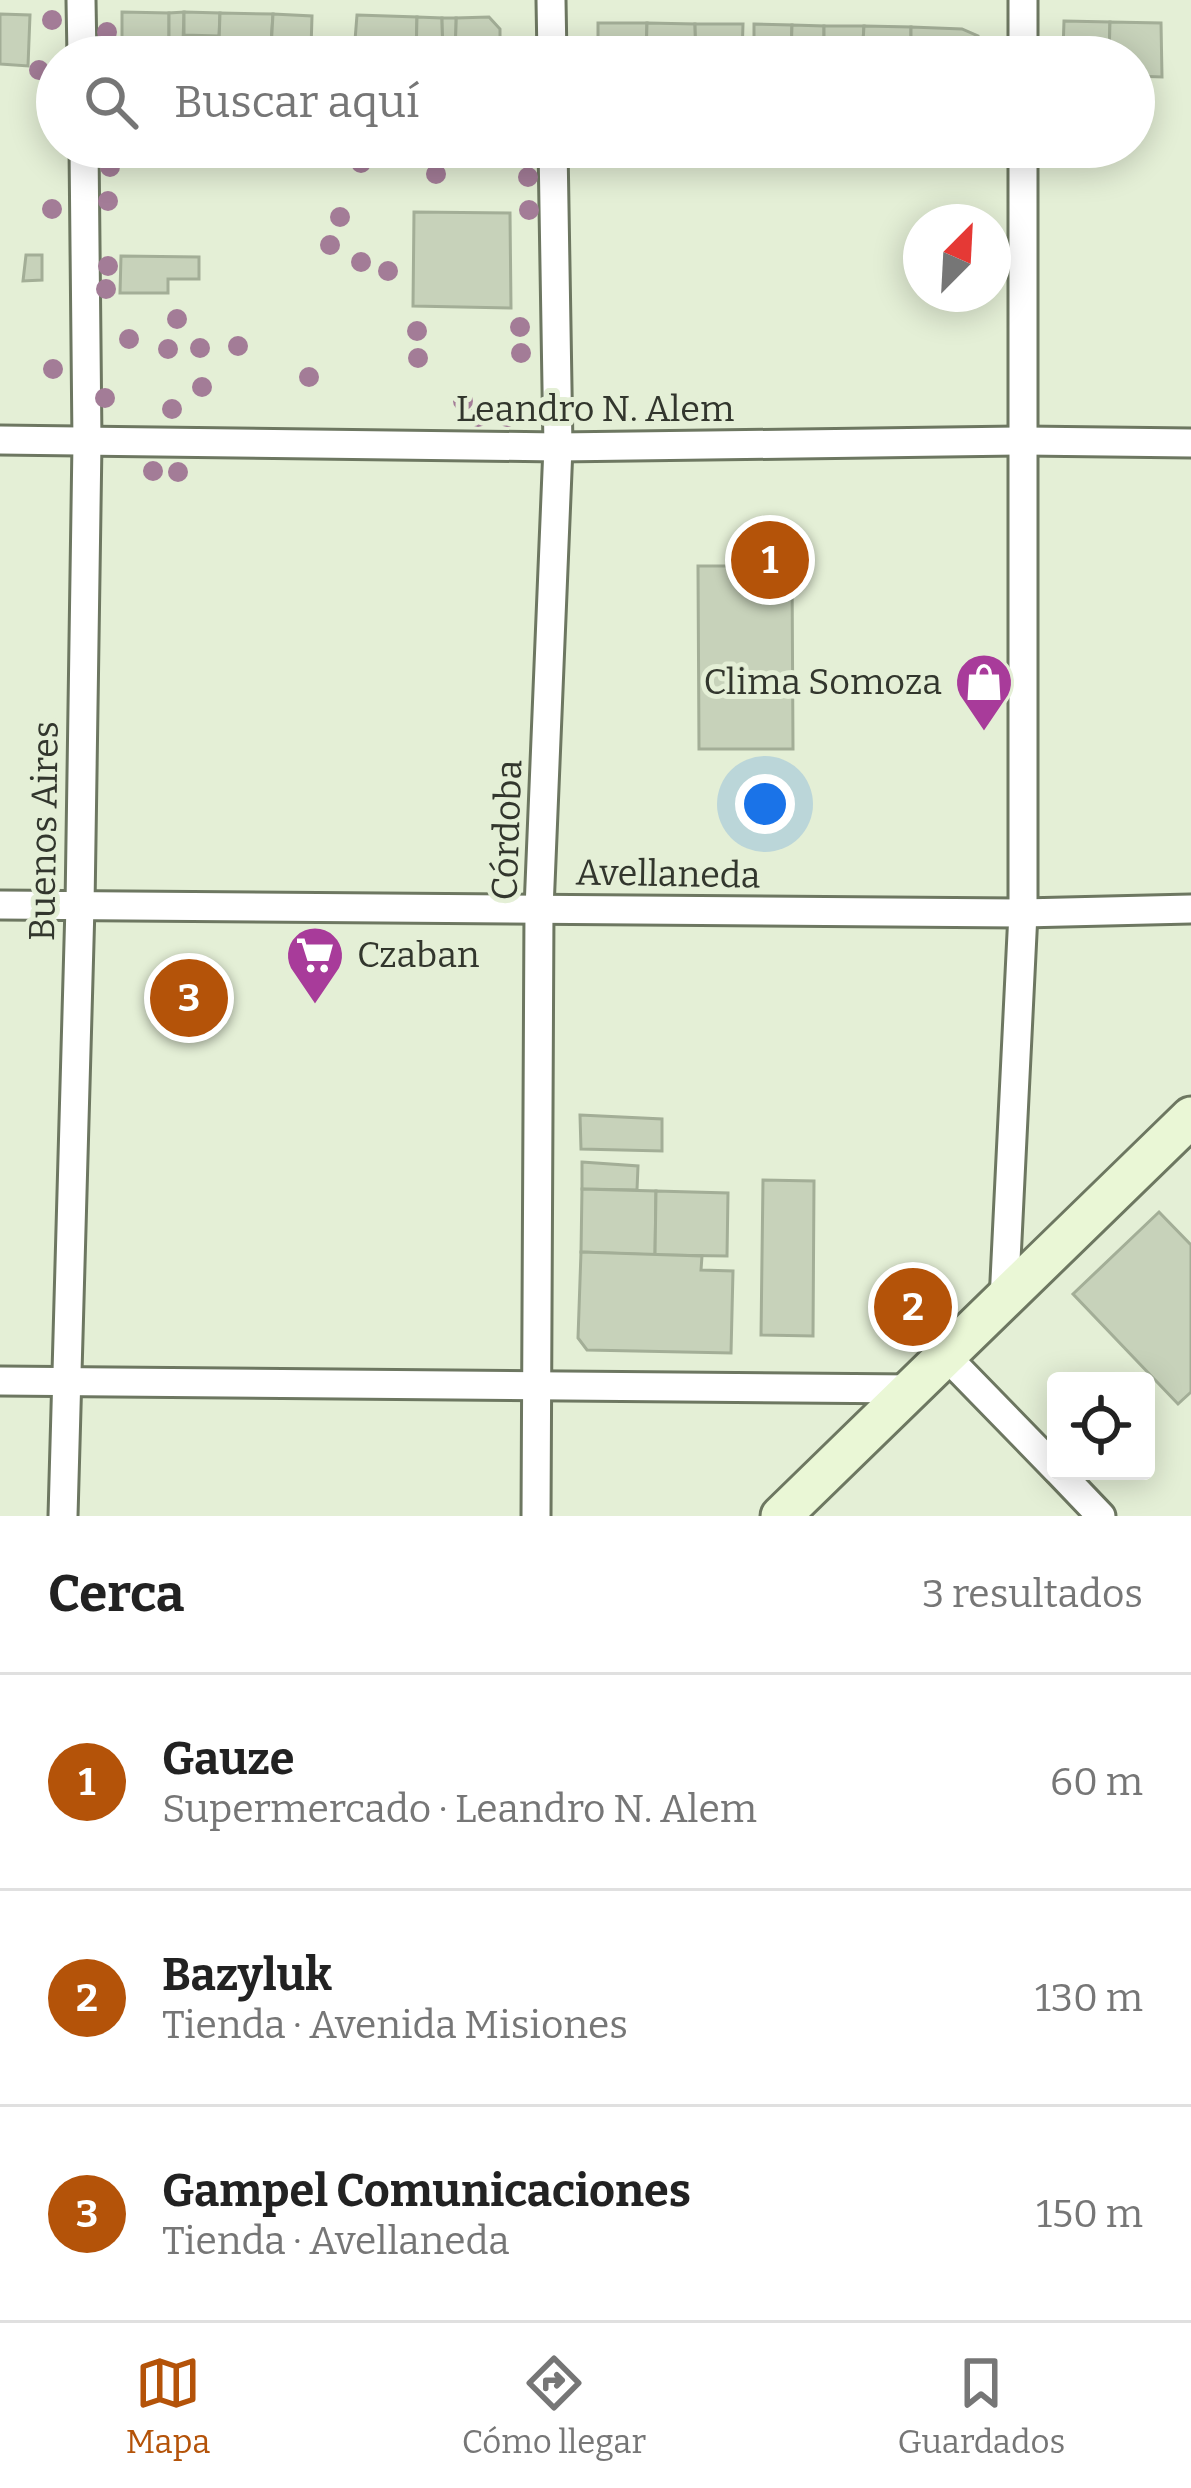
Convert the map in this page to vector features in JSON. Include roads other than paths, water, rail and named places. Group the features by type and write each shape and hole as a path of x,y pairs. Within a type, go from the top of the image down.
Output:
{"main road":[{"path":"781,1516 1191,1118"}],"street":[{"path":"82,0 82,36"},
{"path":"551,0 552,36"},
{"path":"1022,0 1023,36"},
{"name":"Buenos Aires","path":"63,1516 80,906 87,442 84,168"},
{"name":"Córdoba","path":"536,1516 539,909 558,447 554,168"},
{"path":"1004,1301 1023,913 1023,168"},
{"name":"Leandro N. Alem","path":"0,440 558,447 1191,443"},
{"name":"Avellaneda","path":"0,905 1023,913 1191,909"},
{"path":"947,1357 1047,1460"},
{"path":"0,1381 914,1389"},
{"path":"1067,1480 1101,1516"}],"place":[{"name":"Gauze","path":"770,560"},
{"name":"Clima Somoza","path":"984,733"},
{"name":"Gampel Comunicaciones","path":"189,998"},
{"name":"Czaban","path":"315,1006"},
{"name":"Bazyluk","path":"913,1307"}]}
